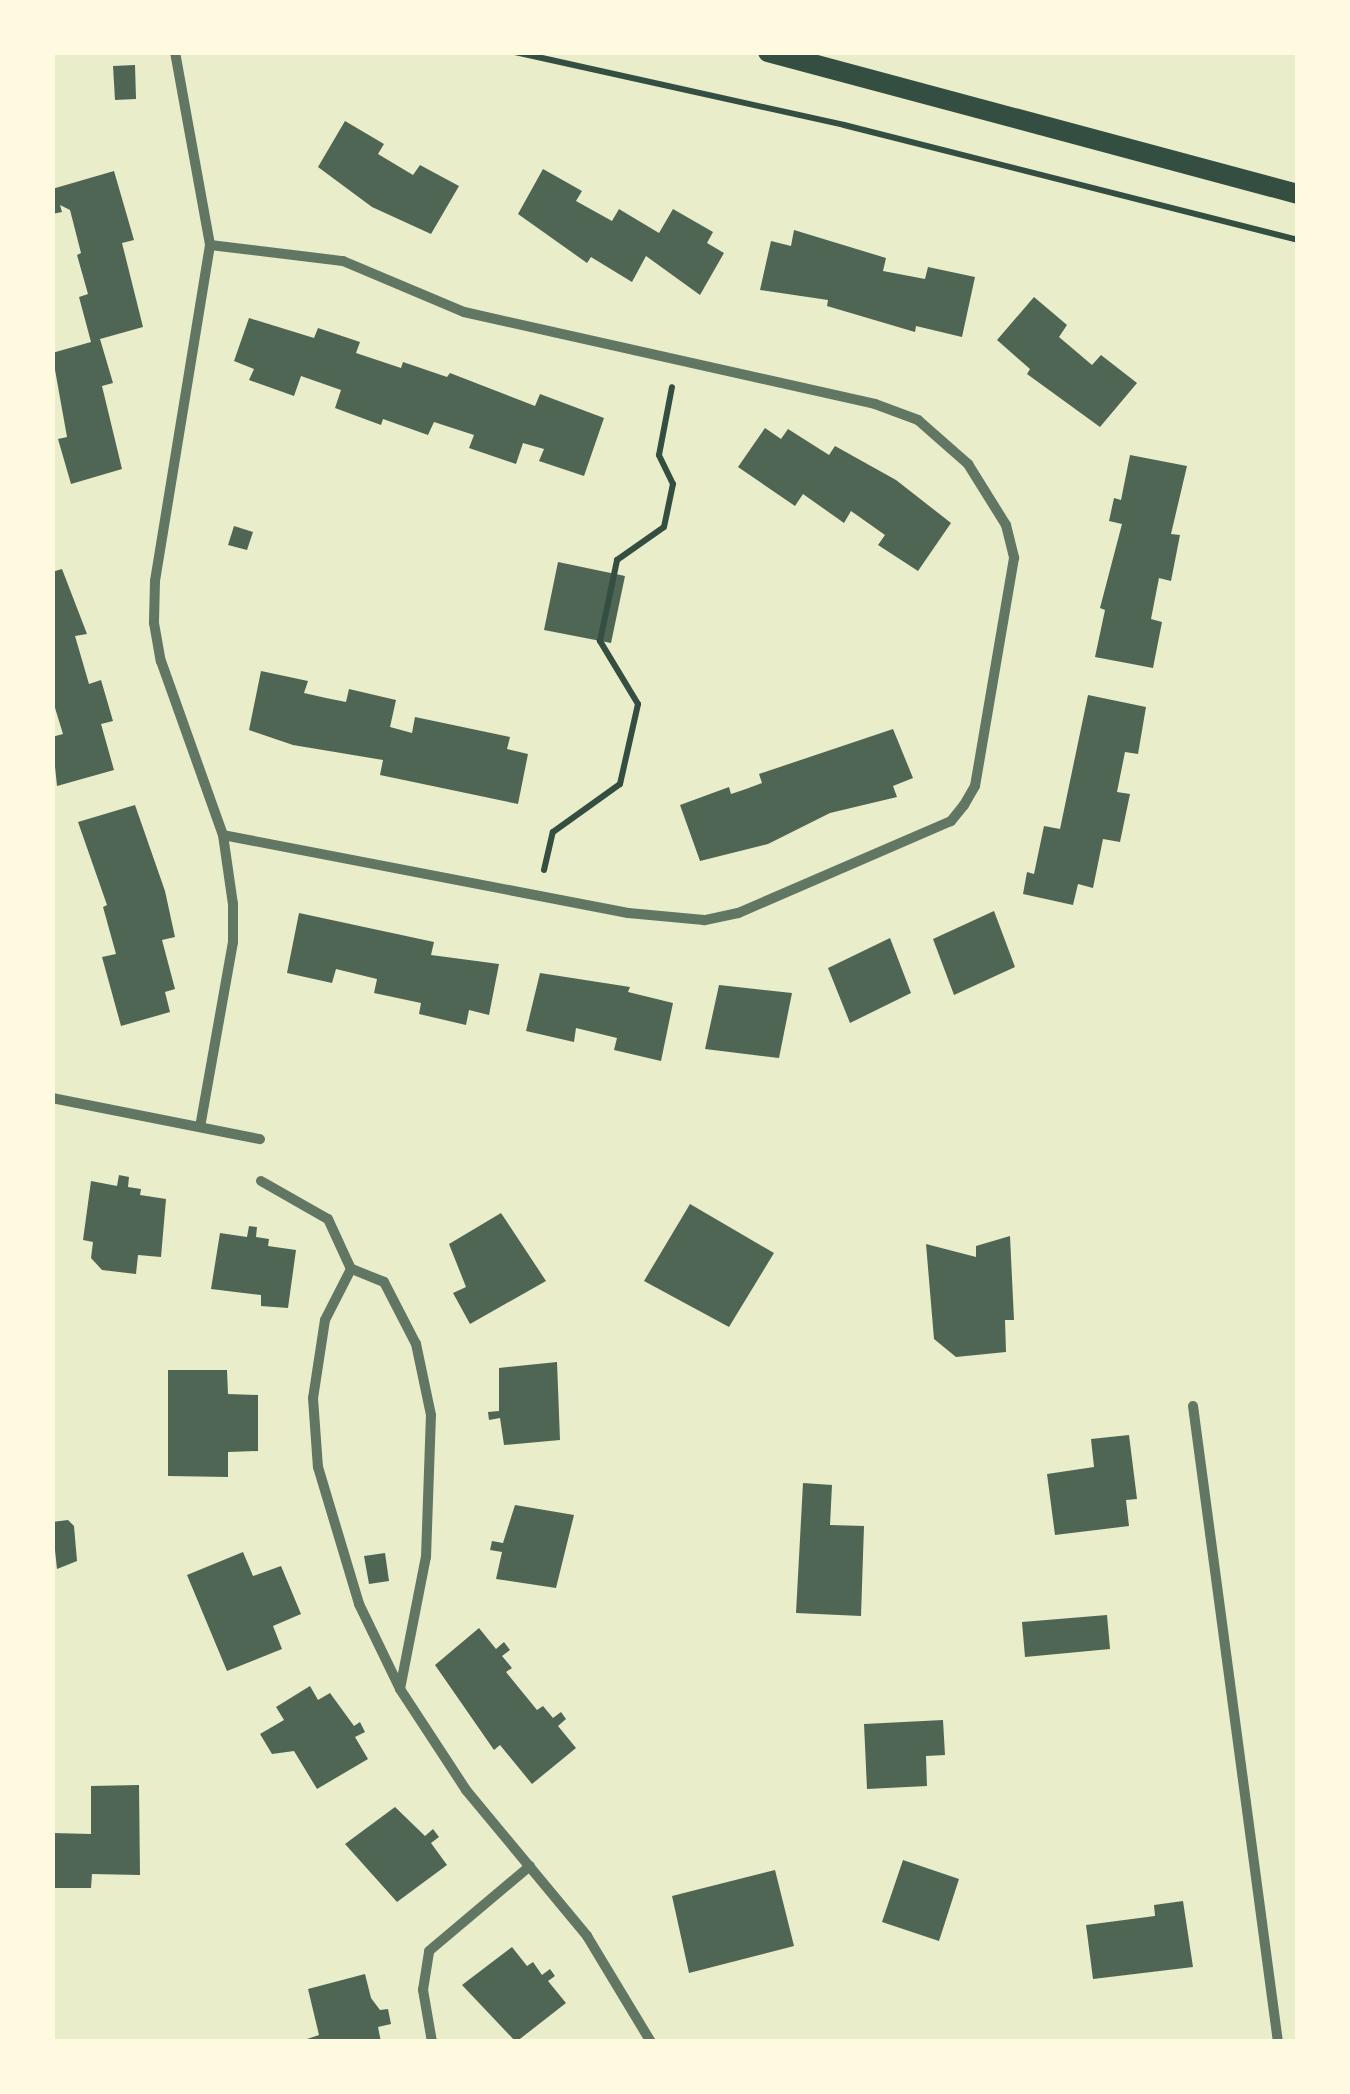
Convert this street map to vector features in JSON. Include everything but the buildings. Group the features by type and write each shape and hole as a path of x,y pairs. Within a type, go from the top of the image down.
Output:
{"main road":[{"path":"768,52 1298,194"}],"street":[{"path":"175,52 210,245 155,581 154,623 161,661 223,835 233,942 201,1122"},
{"path":"210,245 343,262 464,312 874,404 918,420 968,464 1006,525 1014,558 974,786 952,821 738,912 669,918 223,835"},
{"path":"52,1098 201,1122 260,1139"},
{"path":"261,1182 328,1220 352,1269 384,1282 416,1344 431,1415 426,1557 400,1689"},
{"path":"352,1269 325,1320 313,1398 318,1467 359,1604 400,1689 466,1790 588,1936 651,2042"},
{"path":"1193,1406 1278,2042"},
{"path":"432,2042 423,1990 429,1950 530,1866"}],"path":[{"path":"515,52 844,124 1298,240"},
{"path":"539,896 553,832 620,784 638,704 600,641 617,560 664,527 673,484 659,455 678,361"}]}
